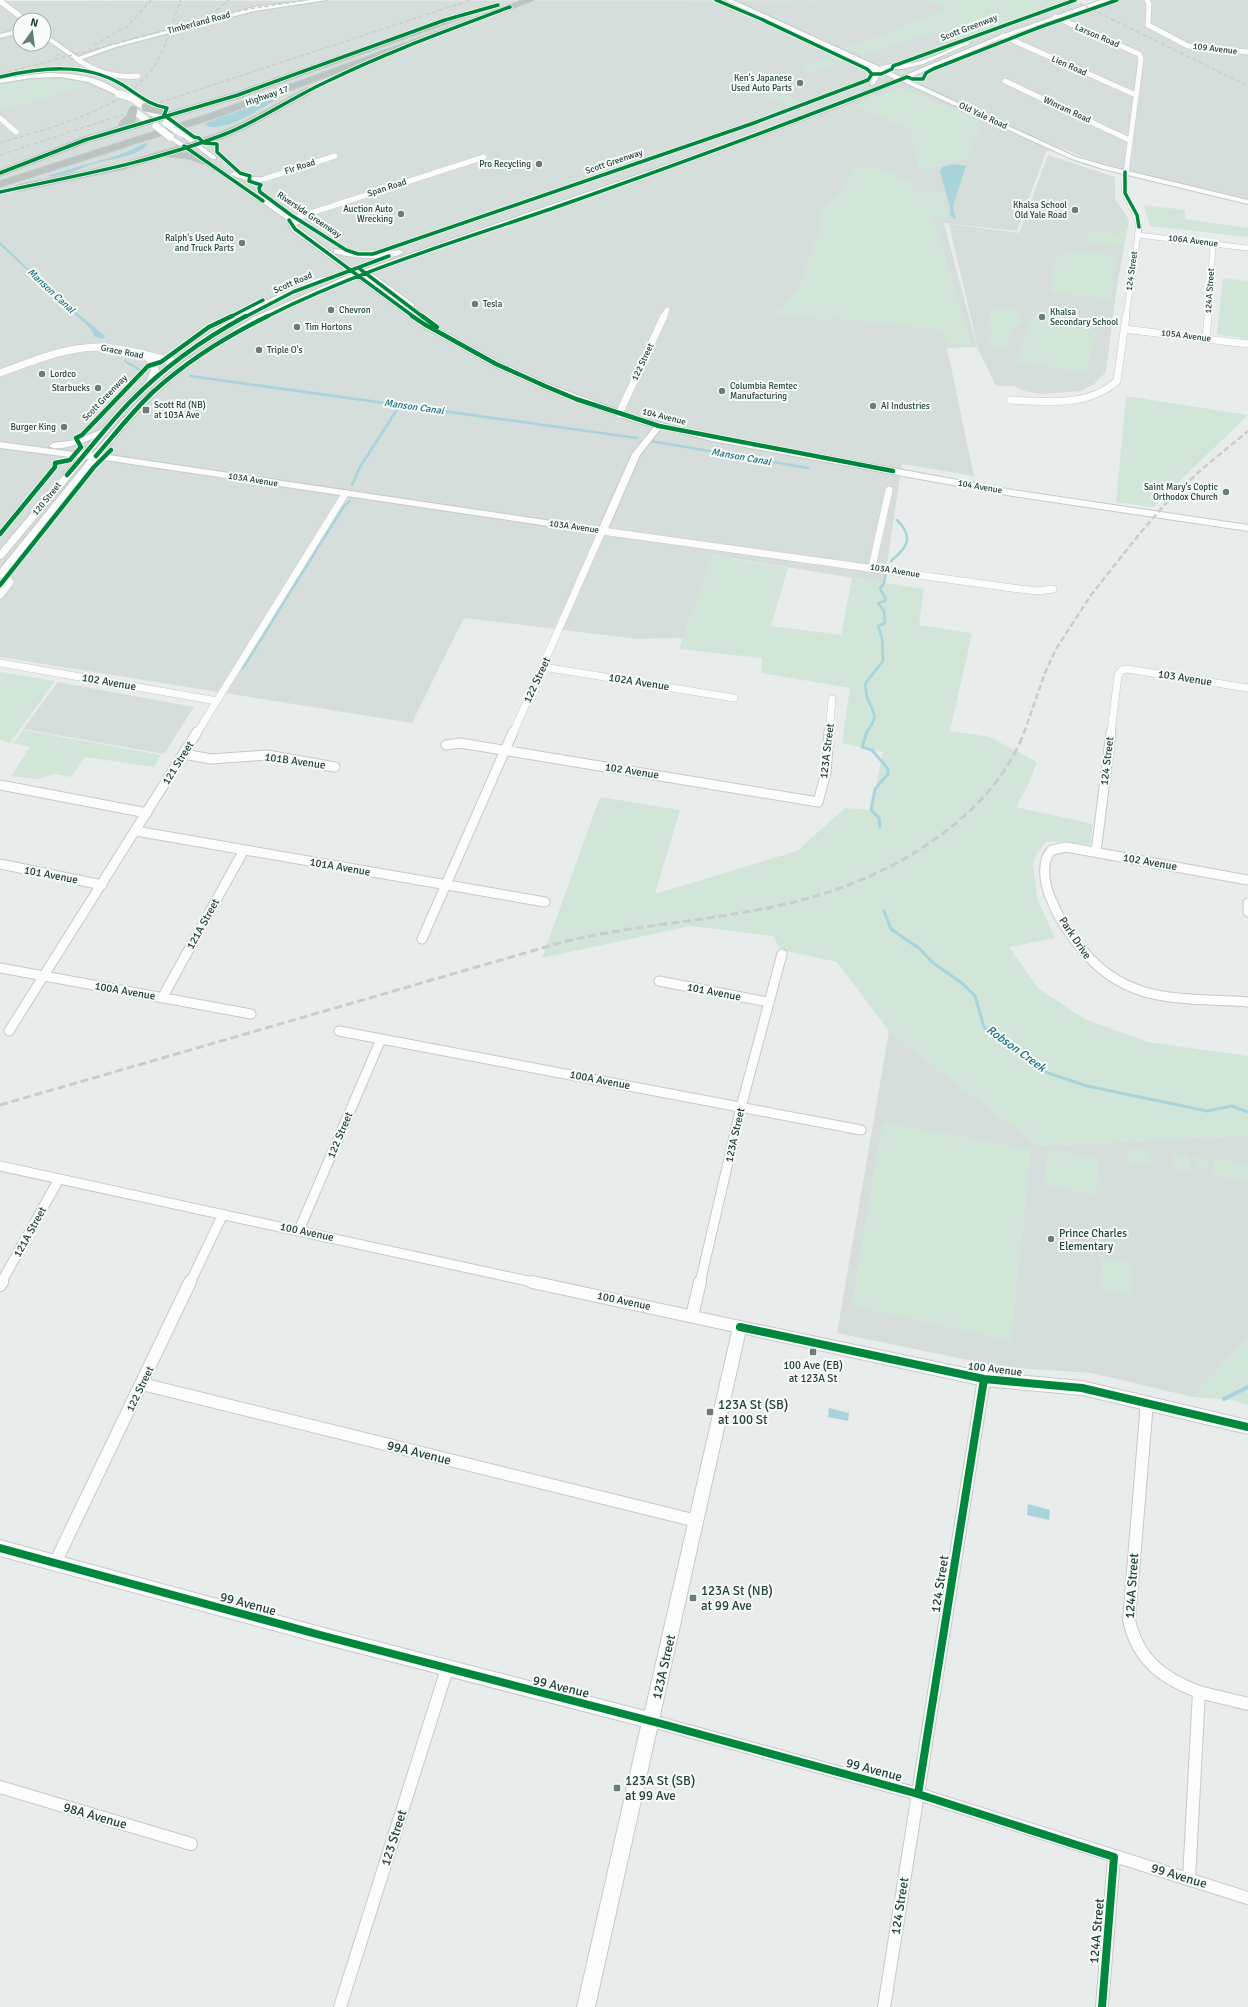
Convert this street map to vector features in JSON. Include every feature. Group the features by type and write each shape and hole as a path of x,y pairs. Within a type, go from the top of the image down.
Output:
{"highway":[{"name":"Highway 17","path":"0,180 211,112 419,33 514,0"},
{"name":"Highway 17","path":"0,184 145,138 394,51 530,0"},
{"path":"0,173 69,145 147,120 160,120 264,86 445,20 503,4"},
{"path":"0,192 90,174 136,162 220,136 247,124 321,84 394,51"},
{"path":"146,107 170,112 201,106"},
{"path":"114,130 131,118 133,110"},
{"path":"136,162 178,154 211,160 210,146 212,142 220,136"}],"main road":[{"name":"Timberland Road","path":"77,60 114,46 254,9 324,0"},
{"name":"Old Yale Road","path":"728,0 928,90 1068,156 1125,172 1248,202"},
{"name":"Scott Road","path":"403,255 741,134 872,84 984,37 1090,0"},
{"name":"Scott Road","path":"137,408 187,364 239,330 361,269 743,140 880,88 1003,36 1108,0"},
{"path":"0,36 12,33"},
{"path":"52,41 77,60"},
{"path":"869,64 892,68 917,64"},
{"path":"869,64 877,74 872,84"},
{"path":"926,69 921,74 920,79 928,90"},
{"path":"0,81 39,74 69,75 93,80 109,87 119,94 146,107 160,120 194,143 225,176 241,185 289,220"},
{"path":"880,88 901,86 928,90"},
{"path":"119,94 121,101 147,120"},
{"path":"160,120 170,137 184,146 234,174 250,179 264,179"},
{"path":"234,174 241,185"},
{"path":"254,195 253,188 255,184 264,179"},
{"name":"104 Avenue","path":"289,220 303,227 337,251 431,321 445,335"},
{"name":"104 Avenue","path":"289,220 295,229 328,255 424,324 496,364 545,386 619,414 659,426 728,441 1013,493 1248,528"},
{"path":"337,251 349,256 359,257 403,255"},
{"path":"305,286 326,275 333,262 328,255"},
{"path":"388,289 382,280 382,274 403,255"},
{"name":"Scott Road","path":"126,406 150,382 221,329 305,286 352,273"},
{"path":"315,291 353,284 378,292"},
{"path":"145,356 152,362 155,370 150,382"},
{"path":"155,391 158,383 179,366 179,364 175,362"},
{"name":"120 Street","path":"0,556 126,406"},
{"name":"120 Street","path":"1,574 96,456 137,408"},
{"name":"122 Street","path":"602,531 636,454 659,426"},
{"path":"50,449 79,442 107,428"},
{"name":"103A Avenue","path":"0,438 50,449"},
{"name":"103A Avenue","path":"0,445 50,449 85,454 345,494 602,531"},
{"path":"50,449 64,461 67,475"},
{"name":"100 Avenue","path":"740,1327 984,1379 1069,1386 1147,1402 1248,1427"},
{"name":"123A Street","path":"586,2007 652,1722 740,1327"},
{"name":"99 Avenue","path":"0,1548 447,1669 652,1722"}],"street":[{"name":"109 Avenue","path":"1147,0 1149,4 1148,25 1160,32 1188,46 1248,52"},
{"path":"0,1 14,12"},
{"name":"Larson Road","path":"1055,18 1139,54"},
{"name":"Lien Road","path":"1003,36 1136,95"},
{"name":"124 Street","path":"1010,400 1075,400 1087,398 1108,390 1117,381 1119,376 1139,223 1138,215 1124,193 1129,140 1141,59 1139,54"},
{"path":"77,60 87,67 99,71 124,77 138,76"},
{"name":"Winram Road","path":"1005,81 1129,140"},
{"path":"0,118 16,132"},
{"name":"Fir Road","path":"264,179 335,156"},
{"name":"Span Road","path":"289,220 484,157"},
{"name":"106A Avenue","path":"1137,235 1248,248"},
{"name":"124A Street","path":"1206,339 1213,244"},
{"name":"122 Street","path":"619,414 667,310"},
{"name":"105A Avenue","path":"1124,329 1248,344"},
{"name":"Grace Road","path":"0,373 59,352 82,348 105,347 175,362"},
{"path":"872,567 889,490"},
{"name":"121 Street","path":"9,1031 45,977 345,494"},
{"name":"122 Street","path":"422,939 602,531"},
{"name":"103A Avenue","path":"602,531 872,567 999,586 1041,591 1053,589"},
{"name":"120 Street","path":"0,595 10,582 1,574"},
{"name":"102 Avenue","path":"0,663 217,701"},
{"name":"102A Avenue","path":"543,667 734,698"},
{"name":"103 Avenue","path":"1122,670 1126,669 1248,688"},
{"name":"124 Street","path":"1096,852 1118,675 1122,670"},
{"name":"123A Street","path":"818,802 826,773 832,699"},
{"name":"102 Avenue","path":"446,745 460,743 818,802"},
{"name":"101B Avenue","path":"184,754 211,759 267,755 335,767"},
{"path":"0,785 147,813"},
{"name":"101A Avenue","path":"136,831 545,902"},
{"name":"102 Avenue","path":"1053,848 1066,847 1248,880"},
{"name":"Park Drive","path":"1053,848 1047,856 1046,866 1046,888 1050,900 1085,955 1104,973 1124,985 1150,993 1248,1002"},
{"name":"121A Street","path":"162,998 244,850"},
{"name":"101 Avenue","path":"0,864 102,885"},
{"path":"1248,903 1248,912"},
{"name":"123A Street","path":"692,1316 741,1107 782,954"},
{"name":"100A Avenue","path":"0,968 251,1014"},
{"name":"101 Avenue","path":"659,981 768,1002"},
{"name":"100A Avenue","path":"339,1031 861,1130"},
{"name":"122 Street","path":"299,1230 381,1039"},
{"name":"100 Avenue","path":"0,1166 740,1327"},
{"name":"121A Street","path":"0,1285 59,1179"},
{"name":"122 Street","path":"55,1563 223,1214"},
{"name":"124 Street","path":"884,2007 984,1379"},
{"name":"99A Avenue","path":"142,1384 697,1521"},
{"name":"124A Street","path":"1147,1402 1129,1620 1130,1629 1137,1647 1154,1668 1178,1683 1199,1692"},
{"name":"123 Street","path":"340,2007 447,1669"},
{"path":"1189,1879 1199,1692 1248,1704"},
{"name":"99 Avenue","path":"652,1722 918,1794 1248,1898"},
{"name":"98A Avenue","path":"0,1788 190,1844"},
{"name":"124A Street","path":"1102,2007 1114,1857"}],"shaded area":[{"path":"1069,0 1091,10 1120,0 1248,0 1248,200 1095,162 1059,147 1046,152 1017,231 944,223 977,347 947,348 974,476 902,464 884,583 713,555 683,638 637,639 464,618 412,723 0,657 0,1"},
{"name":"Khalsa Secondary School","path":"1048,155 1115,177 1115,199 1129,220 1117,286 1106,372 1094,384 1081,391 1040,394 1024,391 1014,386 996,386 978,349 949,224 1019,233"},
{"path":"58,682 194,707 164,754 23,729"},
{"name":"Prince Charles Elementary","path":"889,1031 1039,1146 1248,1135 1248,1338 1193,1397 1091,1373 1002,1367 837,1333"}],"green space":[{"path":"926,0 1065,1 969,36 955,30 937,31 861,55 845,48 886,34 946,9"},
{"path":"833,56 843,61 812,72 801,67"},
{"path":"40,79 77,81 90,85 0,111 0,85"},
{"path":"760,82 801,103 789,107 747,86"},
{"path":"897,89 906,89 981,121 969,157 938,167 919,168 911,130 855,105"},
{"path":"855,168 881,168 910,183 913,193 942,193 948,217 933,216 972,345 949,344 942,330 835,318 828,320 772,313 782,307 800,286 819,232 820,210 838,194"},
{"path":"1144,205 1185,210 1185,219 1248,228 1248,237 1150,226"},
{"path":"1121,225 1127,226 1124,246 1086,241 1089,230 1118,235"},
{"path":"1065,250 1117,256 1111,299 1050,292 1057,256 1063,257"},
{"path":"1223,278 1248,281 1248,339 1217,334"},
{"path":"992,308 1018,311 1018,317 1021,317 1020,325 1016,325 1016,329 1011,330 1007,349 988,346 992,328 987,326"},
{"path":"1034,311 1100,322 1085,373 1016,362"},
{"path":"1126,396 1248,415 1153,507 1116,502"},
{"path":"712,555 788,568 771,626 841,635 852,578 924,589 919,625 972,633 950,731 990,737 1037,762 1028,785 1016,807 1093,824 1090,845 1064,841 1046,842 1038,852 1033,864 1037,898 1055,938 1009,947 1039,989 1085,1019 1148,1042 1248,1056 1248,1135 1039,1146 889,1031 837,962 781,950 773,936 691,926 542,958 600,797 680,810 655,894 797,851 845,808 871,810 883,752 842,743 850,688 761,673 762,658 679,649"},
{"path":"0,672 55,681 10,743 0,740"},
{"path":"23,730 161,755 154,767 85,757 71,777 54,774 38,779 11,776 30,747 13,743"},
{"path":"883,1122 1031,1150 1011,1341 851,1306"},
{"path":"1048,1149 1099,1159 1096,1195 1044,1184"},
{"path":"1127,1149 1149,1151 1150,1165 1128,1163"},
{"path":"1171,1155 1189,1156 1192,1172 1174,1171"},
{"path":"1197,1157 1206,1159 1209,1167 1207,1170 1195,1166 1194,1159"},
{"path":"1213,1158 1248,1165 1248,1182 1213,1175"},
{"path":"1102,1258 1133,1264 1131,1295 1100,1289"},
{"path":"1248,1338 1248,1405 1232,1400 1193,1397"}],"water":[{"path":"277,97 279,98 232,123 212,127 205,125 206,123"},
{"path":"146,143 148,144 144,148 133,154 100,162 67,174 47,176 119,155"},
{"path":"955,164 966,166 953,206 956,220 950,215 950,207 940,172 942,167"},
{"path":"0,242 65,303 105,336 103,339 95,337 91,329 0,245"},
{"path":"829,1408 849,1413 848,1421 828,1417"},
{"path":"1028,1504 1050,1510 1049,1520 1027,1515"}],"waterway":[{"name":"Manson Canal","path":"125,361 140,370"},
{"name":"Manson Canal","path":"190,376 400,405"},
{"path":"352,485 360,467 400,405"},
{"name":"Manson Canal","path":"400,405 637,438"},
{"name":"Manson Canal","path":"651,441 808,468"},
{"path":"243,668 344,506 350,501"},
{"name":"Robson Creek","path":"891,561 902,551 907,542 906,532 897,520"},
{"name":"Robson Creek","path":"866,733 873,722 874,715 867,697 865,684 883,661 882,638 878,626 885,623 884,611 878,603 885,601 885,597 880,589 884,583 886,573"},
{"name":"Robson Creek","path":"867,732 862,747 872,750 888,769 888,774 875,789 871,810 879,818 880,827"},
{"name":"Robson Creek","path":"884,911 891,929 920,949 932,962 963,984 975,996 984,1027 1025,1059 1048,1073 1087,1086 1207,1111 1232,1106 1248,1112"},
{"path":"1224,1399 1248,1387"}],"railway":[{"path":"94,45 128,26 151,0"},
{"path":"171,29 181,0"},
{"path":"211,15 229,0"},
{"path":"171,29 243,10 307,0"},
{"path":"0,155 471,0"},
{"path":"1073,0 1248,86"},
{"path":"0,74 171,29"},
{"path":"0,143 62,124 85,115 106,106 125,94 142,81 155,65 171,29"},
{"path":"1024,733 1045,673 1056,649 1091,595 1141,532 1168,501 1202,469 1248,431"},
{"path":"0,1105 563,942 613,932 762,909 814,897 840,888 889,867 912,854 935,839 967,814 996,782 1012,758 1024,732"}],"cycle path":[{"path":"716,0 761,19 867,69 872,74"},
{"name":"Scott Greenway","path":"0,77 30,71 62,68 93,72 107,77 121,84 148,102 167,108 164,115 194,137 199,138 204,143 217,144 217,152 240,173 250,176 249,181 261,185 259,188 260,192 291,215 346,250 358,254 373,254 754,123 868,80 872,74 881,74 892,69 893,66 1013,21 1075,0"},
{"path":"912,79 923,79 926,73 933,69 1040,27 1117,0"},
{"path":"0,173 85,140 238,95 445,20 498,5"},
{"path":"0,192 123,166 220,136 247,124 327,81 394,51 510,7"},
{"path":"96,456 137,409 164,383 208,350 255,322 304,298 354,276 405,257 604,190 907,77 910,78"},
{"path":"184,146 263,201"},
{"path":"1125,172 1125,193 1137,215 1139,227"},
{"path":"289,220 295,229 424,324 496,364 576,399 659,426 893,471"},
{"path":"67,475 117,416 139,393 177,360 204,340 293,292 356,267 389,256"},
{"path":"360,269 437,327"},
{"name":"Scott Greenway","path":"0,534 55,467 55,463 70,460 81,447 76,438 82,435 106,408 147,369 148,366 161,362 209,327 263,300"},
{"path":"0,585 94,467 111,450"},
{"path":"740,1327 984,1379 1082,1388 1248,1427"},
{"path":"918,1794 984,1379"},
{"path":"0,1548 324,1636 666,1725 918,1794 1114,1857 1102,2007"}],"place":[{"name":"Ken's Japanese Used Auto Parts","path":"800,83"},
{"name":"Pro Recycling","path":"539,164"},
{"name":"Khalsa School Old Yale Road","path":"1075,210"},
{"name":"Auction Auto Wrecking","path":"401,214"},
{"name":"Ralph's Used Auto and Truck Parts","path":"242,243"},
{"name":"Tesla","path":"475,304"},
{"name":"Chevron","path":"331,310"},
{"name":"Khalsa Secondary School","path":"1042,317"},
{"name":"Tim Hortons","path":"297,327"},
{"name":"Triple O's","path":"259,350"},
{"name":"Lordco","path":"42,374"},
{"name":"Starbucks","path":"98,388"},
{"name":"Columbia Remtec Manufacturing","path":"722,391"},
{"name":"AI Industries","path":"873,406"},
{"name":"Scott Rd (NB) at 103A Ave","path":"146,410"},
{"name":"Burger King","path":"64,427"},
{"name":"Saint Mary's Coptic Orthodox Church","path":"1226,492"},
{"name":"Prince Charles Elementary","path":"1051,1239"},
{"name":"100 Ave (EB) at 123A St","path":"813,1352"},
{"name":"123A St (SB) at 100 St","path":"710,1412"},
{"name":"123A St (NB) at 99 Ave","path":"693,1598"},
{"name":"123A St (SB) at 99 Ave","path":"617,1788"}]}
